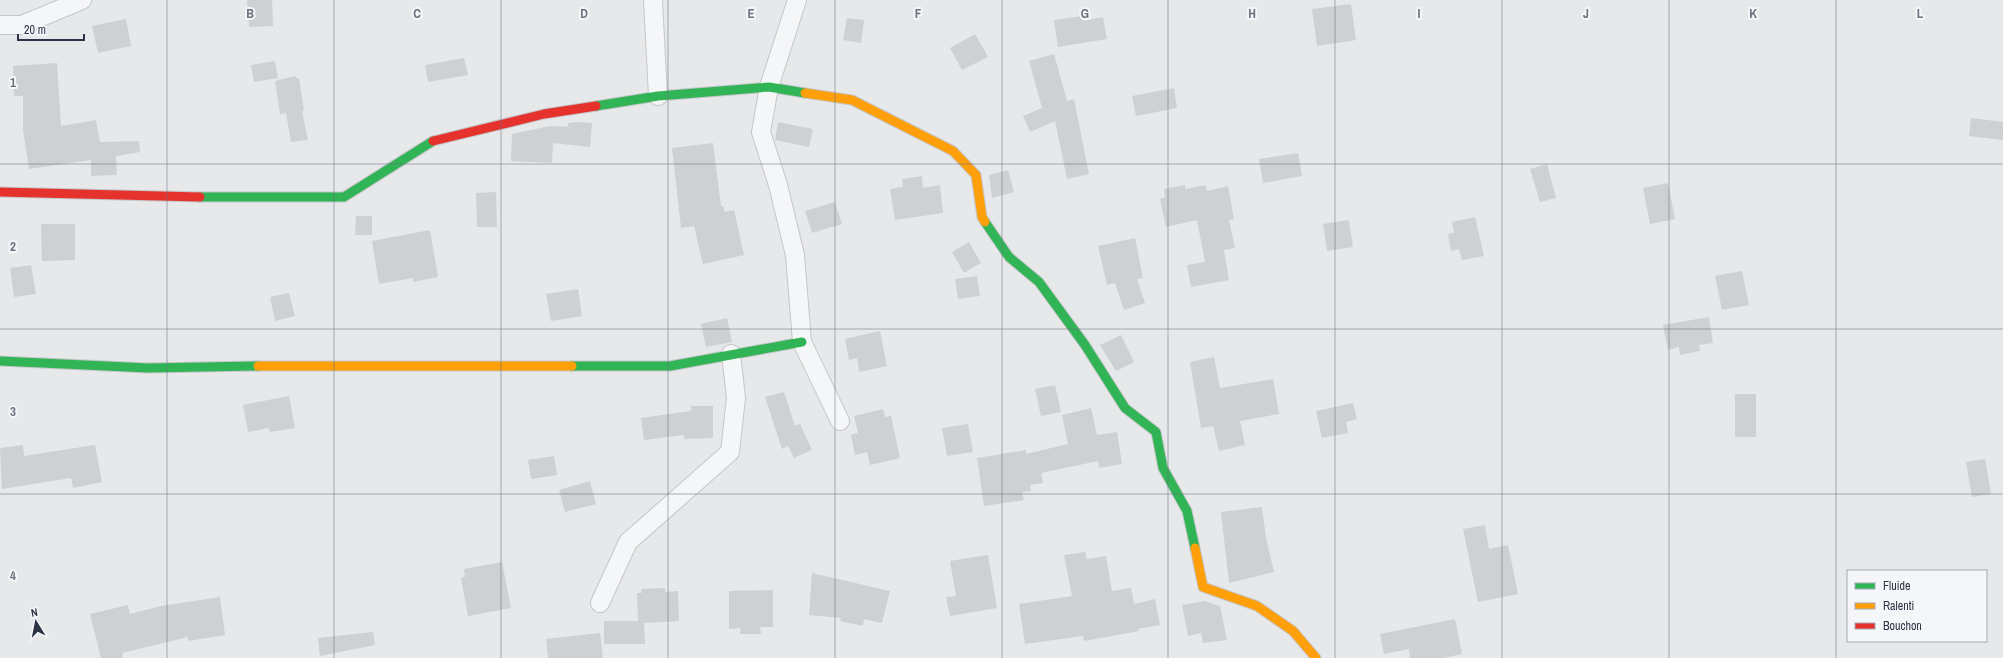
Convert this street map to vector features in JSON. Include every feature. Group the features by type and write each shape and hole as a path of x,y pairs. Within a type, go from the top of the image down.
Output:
{"street":[{"path":"0,25 22,25 82,0"},
{"path":"653,0 658,96"},
{"path":"797,0 769,87 761,132 778,185 794,255 802,342 840,421"},
{"path":"0,192 196,197 344,197 434,140 544,114 658,96 769,87 852,100 953,151 976,175 982,217 1009,257 1039,282 1085,344 1125,408 1156,432 1164,468 1187,511 1203,587 1257,606 1293,631 1316,658"},
{"path":"0,361 148,368 327,365 662,366 802,342"},
{"path":"600,603 628,542 730,452 736,398 731,354"}],"building":[{"path":"247,0 272,0 273,26 249,27"},
{"path":"1351,4 1356,40 1317,46 1312,9"},
{"path":"1082,16 1083,21 1103,17 1107,39 1058,47 1054,20"},
{"path":"847,18 864,20 861,43 843,40"},
{"path":"126,19 131,46 98,53 92,26"},
{"path":"975,34 988,57 962,70 950,48"},
{"path":"1054,54 1067,101 1074,99 1089,174 1067,179 1055,121 1030,132 1023,116 1042,108 1029,61"},
{"path":"464,58 468,75 428,82 425,65"},
{"path":"275,61 278,78 254,82 251,65"},
{"path":"57,63 61,126 96,120 100,142 139,141 140,152 116,156 117,175 91,176 91,160 29,169 23,130 23,96 14,96 13,66"},
{"path":"295,76 296,78 299,78 304,111 302,111 308,140 291,142 286,113 280,114 275,81"},
{"path":"1174,88 1177,108 1136,116 1132,96"},
{"path":"1971,118 2003,122 2003,140 1969,136"},
{"path":"778,122 813,129 809,147 775,140"},
{"path":"568,123 592,123 590,147 553,143 552,163 511,161 512,134 550,126 568,127"},
{"path":"713,143 721,206 723,206 725,212 734,210 744,255 703,264 694,226 681,228 672,148"},
{"path":"1298,153 1302,176 1263,183 1259,159"},
{"path":"1547,164 1556,198 1540,202 1530,169"},
{"path":"1008,170 1014,192 992,198 989,175"},
{"path":"922,176 923,188 940,185 943,213 895,220 890,189 903,187 902,179"},
{"path":"1668,183 1675,219 1650,224 1643,188"},
{"path":"1185,185 1185,189 1206,185 1207,191 1228,186 1234,219 1229,220 1235,248 1224,250 1229,280 1191,287 1187,265 1205,262 1197,220 1166,227 1160,199 1165,197 1164,189"},
{"path":"496,192 497,227 477,227 476,193"},
{"path":"835,202 842,224 812,233 805,211"},
{"path":"356,216 372,216 372,235 355,235"},
{"path":"1475,217 1484,256 1462,260 1459,249 1451,251 1448,234 1454,233 1452,222"},
{"path":"1349,220 1353,247 1327,251 1323,224"},
{"path":"41,224 75,224 75,260 42,261"},
{"path":"430,230 438,277 413,282 413,278 379,284 372,241"},
{"path":"1135,238 1143,278 1137,279 1145,303 1124,310 1115,283 1107,285 1098,246"},
{"path":"969,242 981,263 964,273 952,252"},
{"path":"31,265 36,294 14,297 10,268"},
{"path":"1742,271 1749,305 1722,310 1715,276"},
{"path":"977,276 980,296 958,299 955,279"},
{"path":"578,289 582,316 551,321 546,294"},
{"path":"289,293 295,316 275,321 270,297"},
{"path":"1709,317 1713,343 1699,345 1700,351 1680,355 1679,347 1668,350 1663,325"},
{"path":"727,318 732,342 706,347 701,324"},
{"path":"880,331 887,366 859,372 857,358 849,360 845,339"},
{"path":"1121,335 1134,362 1116,371 1100,345"},
{"path":"1214,357 1220,388 1273,379 1279,414 1240,421 1245,445 1219,451 1213,426 1201,428 1190,362"},
{"path":"1055,385 1061,412 1041,416 1035,389"},
{"path":"784,392 795,426 800,424 812,450 794,458 788,446 782,449 765,397"},
{"path":"1735,394 1756,394 1756,437 1735,437"},
{"path":"289,396 295,428 270,432 269,428 248,432 243,405"},
{"path":"1353,403 1357,419 1346,422 1348,433 1322,438 1316,411"},
{"path":"691,406 713,406 713,438 684,439 684,435 644,440 641,418 691,411"},
{"path":"1091,408 1097,435 1117,432 1122,464 1099,468 1098,461 1041,473 1043,483 1030,485 1031,491 1022,492 1024,500 984,506 977,458 1026,450 1026,454 1068,444 1062,415"},
{"path":"883,409 885,417 891,416 900,458 870,465 867,452 855,455 851,435 858,433 854,416"},
{"path":"968,424 973,452 947,456 942,428"},
{"path":"23,445 24,456 95,445 102,482 73,488 71,478 2,489 0,448"},
{"path":"554,456 557,475 531,479 528,460"},
{"path":"1985,459 1991,494 1972,497 1966,462"},
{"path":"590,481 596,504 565,512 559,490"},
{"path":"1262,507 1266,538 1274,572 1229,583 1221,512"},
{"path":"1485,525 1489,549 1508,545 1518,594 1478,602 1463,529"},
{"path":"1085,552 1087,559 1106,556 1112,591 1131,588 1134,604 1155,599 1160,625 1138,629 1139,631 1084,641 1083,636 1025,644 1019,604 1072,596 1064,555"},
{"path":"988,555 997,608 950,616 946,597 956,596 950,561"},
{"path":"502,562 511,608 468,616 461,578 465,577 464,569"},
{"path":"812,573 890,591 882,623 864,619 863,626 840,621 841,618 809,615"},
{"path":"665,588 665,592 678,591 679,621 644,623 645,644 604,644 604,621 638,621 637,593 641,593 642,589"},
{"path":"773,590 773,627 760,627 761,634 740,634 741,628 729,629 729,591"},
{"path":"220,597 225,635 188,641 188,637 122,653 123,658 101,658 90,614 128,605 130,614 161,606"},
{"path":"1204,601 1220,606 1227,640 1203,643 1201,633 1188,636 1182,605"},
{"path":"1455,619 1462,654 1443,658 1410,658 1409,649 1384,654 1380,634"},
{"path":"373,632 375,645 320,656 318,638"},
{"path":"600,633 603,658 548,658 546,639"}],"traffic: fast":[{"path":"596,106 658,96 769,87 805,93"},
{"path":"200,197 344,197 433,141"},
{"path":"985,222 1009,257 1039,282 1085,345 1125,408 1156,432 1163,468 1187,511 1195,548"},
{"path":"572,366 670,366 802,342"},
{"path":"0,361 148,368 258,366"}],"traffic: slow":[{"path":"805,93 852,100 953,151 976,175 982,217 985,222"},
{"path":"258,366 572,366"},
{"path":"1195,548 1203,587 1257,606 1293,631 1316,658"}],"traffic: jam":[{"path":"433,141 544,114 596,106"},
{"path":"0,192 200,197"}]}
